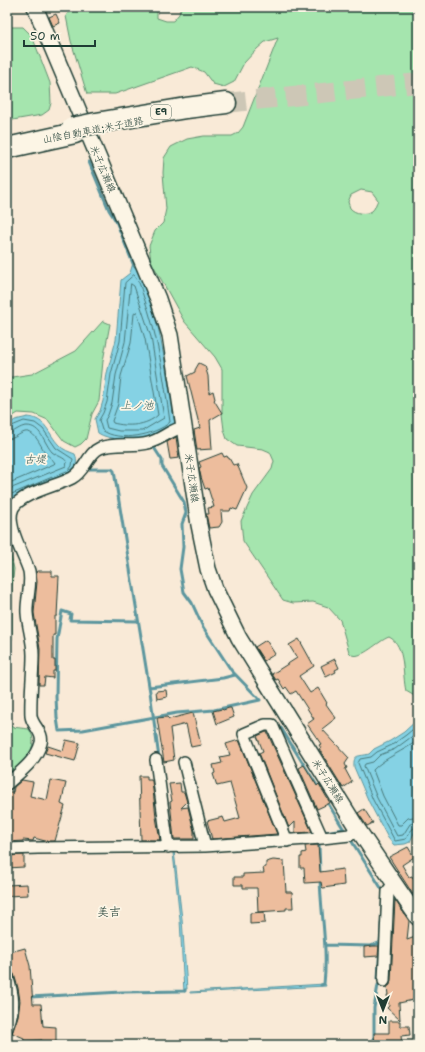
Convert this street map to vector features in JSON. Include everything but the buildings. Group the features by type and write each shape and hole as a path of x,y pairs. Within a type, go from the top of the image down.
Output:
{"highway":[{"name":"山陰自動車道;米子道路","path":"7,142 226,105"},
{"name":"山陰自動車道;米子道路","path":"7,148 74,130"}],"main road":[{"name":"米子広瀬線","path":"35,7 158,299 170,336 199,525 208,569 215,589 238,638 357,828 418,918"}],"street":[{"path":"7,784 37,753 42,738 31,718 33,654 27,613 29,573 12,528 11,514 13,508 18,502 28,496 72,478 80,472 99,448 154,442 177,428 184,427"},
{"path":"287,841 244,734 265,725 272,725 322,838"},
{"path":"156,760 168,847"},
{"path":"184,762 205,846"},
{"path":"7,849 205,846 322,838 350,834 357,828"},
{"path":"384,981 388,891 394,883"},
{"path":"7,976 12,990 13,1001 12,1014 7,1028"}],"green space":[{"path":"72,7 157,7 157,18 166,21 173,21 179,14 181,7 418,7 418,698 406,691 401,653 394,641 389,637 365,652 356,656 352,655 349,652 340,620 328,607 313,602 293,603 283,600 243,541 241,521 253,495 272,469 274,461 270,452 263,449 237,446 227,439 222,414 222,369 215,357 184,321 151,261 149,246 155,231 163,223 166,209 163,173 164,158 171,147 187,139 204,136 232,136 238,133 243,127 278,38 265,42 257,49 244,63 234,82 224,87 213,84 204,72 192,67 115,94 87,94 71,41 66,16","holes":["361,190 372,192 378,200 372,211 361,213 355,212 350,208 348,202 351,195"]},
{"path":"7,27 23,27 32,36 50,83 51,103 49,110 42,115 7,121"},
{"path":"103,321 110,324 103,361 99,401 92,414 86,439 75,447 64,441 48,420 34,414 18,413 7,420 7,377 32,374 76,351"},
{"path":"7,539 14,569 12,587 12,639 7,653"},
{"path":"7,721 12,727 29,729 33,743 28,756 7,777"}],"water":[{"name":"上ノ池","path":"133,263 149,299 158,327 175,425 147,439 122,440 98,433 95,419 100,411 103,401 107,373 116,340 121,280 130,273"},
{"name":"古堤","path":"28,417 34,418 43,424 61,447 75,454 76,465 71,474 7,500 7,426 15,420"},
{"path":"418,719 418,830 414,833 410,842 394,845 388,838 369,802 354,767 354,763 357,756 369,754 374,749 404,732"},
{"path":"171,851 174,851 182,919 187,989 185,989 185,992 180,920 173,853"},
{"path":"325,984 326,986 190,993 190,992"}],"waterway":[{"path":"89,162 109,210 116,221 134,266"},
{"path":"138,621 70,620 71,614 62,611 57,639 56,697 59,731 83,730 177,713 214,710 260,700 231,670 203,627 192,603 184,592 180,569 183,547 182,524 186,513 184,502 162,466 162,460 151,443"},
{"path":"88,469 112,469 114,471 150,692 159,758"},
{"path":"149,687 223,678 235,675"},
{"path":"281,728 319,789"},
{"path":"329,805 346,833"},
{"path":"324,832 344,829"},
{"path":"349,837 383,891 378,979"},
{"path":"319,845 320,873"},
{"path":"320,879 325,945 324,984 321,985"},
{"path":"325,945 371,946 379,943"},
{"path":"374,1045 374,1008 378,985"},
{"path":"30,997 185,990"},
{"path":"7,1037 10,1033"}],"tunnel":[{"path":"226,103 418,83"}],"district":[{"name":"美吉","path":"109,912"}]}
